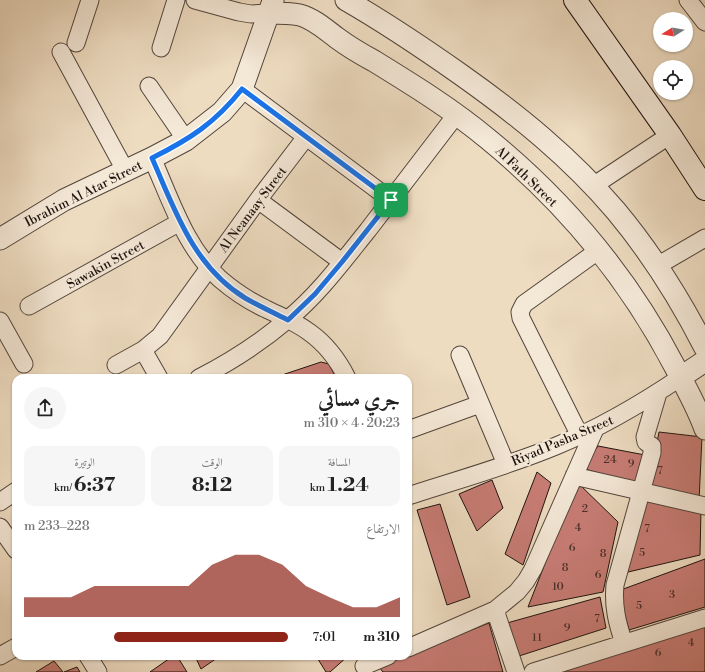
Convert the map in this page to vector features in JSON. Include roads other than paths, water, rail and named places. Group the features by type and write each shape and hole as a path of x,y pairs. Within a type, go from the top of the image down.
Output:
{"main road":[{"path":"575,0 670,135 705,189"}],"street":[{"path":"76,43 90,0"},
{"path":"161,48 176,0"},
{"path":"196,0 251,14 271,6"},
{"path":"346,0 432,54 516,114 546,140 593,186 633,233 657,266 679,301 705,348"},
{"path":"688,0 705,22"},
{"name":"Ibrahim Al Atar Street","path":"0,239 64,200 186,140 222,112 242,89 271,6"},
{"name":"Al Fath Street","path":"271,6 312,20 352,48 426,93 487,138 516,163 599,250 643,310 681,377 705,429"},
{"path":"61,52 125,170"},
{"path":"149,86 186,140"},
{"path":"242,89 391,200"},
{"path":"207,374 256,345 288,320 315,294 391,200 456,115"},
{"path":"593,186 670,135"},
{"name":"Al Neanaay Street","path":"116,365 152,344 167,328 209,267 306,137"},
{"path":"152,158 188,238 209,267 244,297 308,331 325,346 340,363 345,374"},
{"path":"258,200 342,262"},
{"name":"Sawakin Street","path":"29,306 180,222"},
{"path":"657,266 705,238"},
{"path":"412,646 495,610 517,592 533,569 574,476 587,432 521,318 520,312 524,304 599,250"},
{"path":"0,321 24,364"},
{"path":"143,350 157,374"},
{"path":"460,355 506,464"},
{"name":"Riyad Pasha Street","path":"412,495 506,464 556,446 587,432 627,412 705,361"},
{"path":"624,643 614,609 615,584 652,451 652,446 646,442 645,436 658,393"},
{"path":"412,429 480,404"},
{"path":"574,476 705,506"},
{"path":"0,502 12,494"},
{"path":"0,527 12,544"},
{"path":"495,610 516,672"},
{"path":"533,672 705,618"},
{"path":"0,656 12,649"},
{"path":"90,660 98,672"},
{"path":"363,665 377,660"}]}
